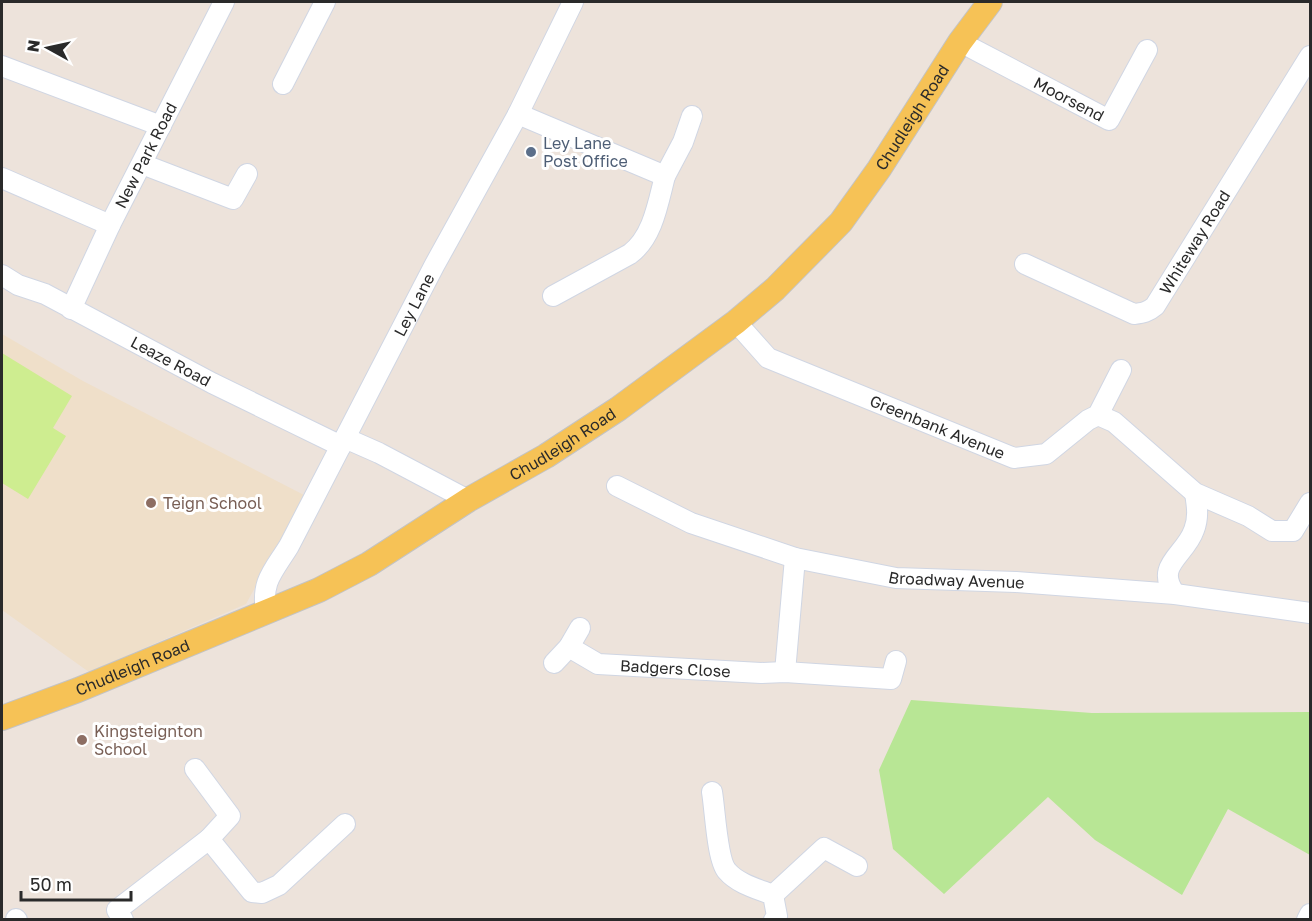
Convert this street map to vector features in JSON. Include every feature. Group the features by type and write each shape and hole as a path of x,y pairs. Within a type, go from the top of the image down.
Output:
{"main road":[{"name":"Chudleigh Road","path":"2,718 78,690 319,590 369,564 468,500 546,456 618,409 736,322 776,289 841,222 879,169 960,42 990,2"}],"street":[{"name":"New Park Road","path":"71,309 110,225 224,2"},
{"path":"284,84 325,2"},
{"name":"Ley Lane","path":"266,612 264,586 289,546 434,267 518,114 573,2"},
{"name":"Moorsend","path":"960,42 1109,120 1147,50"},
{"name":"Whiteway Road","path":"1025,264 1134,314 1147,312 1155,306 1201,235 1311,56"},
{"path":"2,66 161,126"},
{"path":"518,114 665,177"},
{"path":"553,296 641,246 654,219 665,177 683,142 692,116"},
{"path":"142,164 233,199 247,174"},
{"path":"2,178 110,225"},
{"name":"Leaze Road","path":"2,275 18,285 45,294 212,383 343,442 379,453 468,500"},
{"name":"Greenbank Avenue","path":"736,322 768,358 1014,458 1046,454 1088,420 1098,415 1121,370"},
{"path":"1098,415 1114,422 1196,493 1248,516 1272,531 1293,531 1311,503"},
{"name":"Broadway Avenue","path":"617,486 691,523 795,558 896,578 1016,582 1175,594 1311,613"},
{"path":"1175,594 1168,585 1166,576 1168,567 1188,543 1194,530 1198,513 1196,493"},
{"path":"785,672 795,558"},
{"path":"554,663 569,647 580,628"},
{"name":"Badgers Close","path":"569,647 598,664 891,679 896,661"},
{"path":"123,920 117,910 209,839 230,816 195,769"},
{"path":"712,792 719,849 725,870 748,885 773,895"},
{"path":"209,839 252,892 262,893 279,885 345,824"},
{"path":"773,895 824,848 856,866"},
{"path":"773,895 777,916 774,920"},
{"path":"1307,920 1311,914"}],"shaded area":[{"name":"Teign School","path":"2,334 83,381 304,495 246,604 89,672 2,610"}],"green space":[{"path":"2,353 72,396 53,428 66,436 28,499 2,483"},
{"path":"911,700 1092,713 1310,712 1310,855 1228,809 1182,895 1095,840 1048,797 944,894 893,849 879,770"}],"place":[{"name":"Ley Lane Post Office","path":"531,152"},
{"name":"Teign School","path":"151,503"},
{"name":"Kingsteignton School","path":"82,740"}]}
